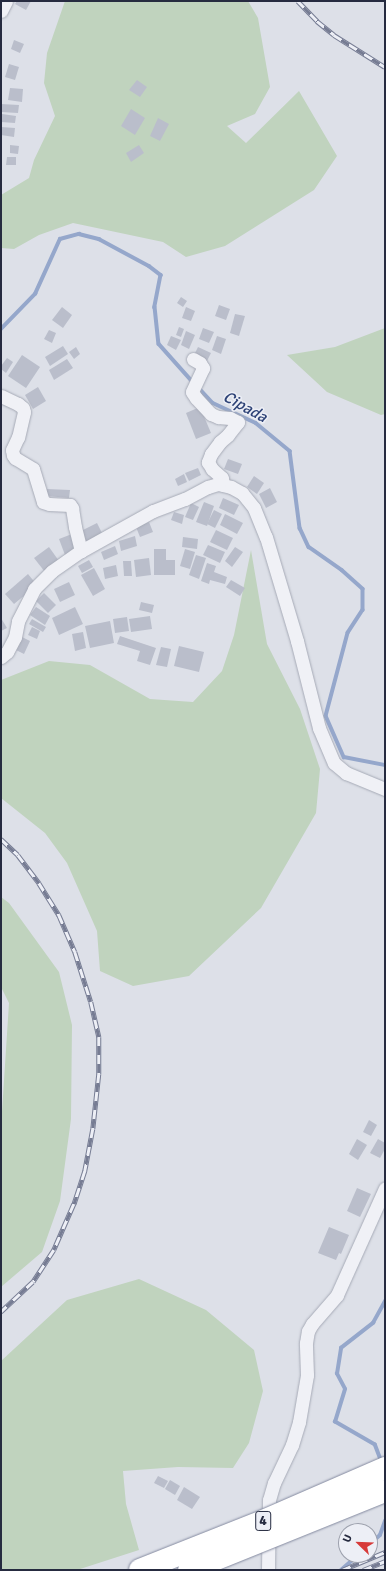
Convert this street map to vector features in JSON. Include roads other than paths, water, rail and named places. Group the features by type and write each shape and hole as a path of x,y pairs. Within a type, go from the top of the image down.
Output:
{"highway":[{"name":"4","path":"140,1570 263,1521 385,1468"},
{"name":"4","path":"189,1570 385,1491"}],"street":[{"path":"1,11 6,1"},
{"path":"193,360 200,363 203,368 192,391 196,398 211,414 218,417 230,418 238,422 228,435 220,442 211,454 208,462 212,469 222,478 223,485"},
{"path":"1,396 18,404 23,408 24,412 18,437 12,450 13,455 33,470 44,502 49,504 70,505 82,551"},
{"path":"1,657 8,652 15,637 18,621 34,589 52,571 82,551 152,511 185,499 208,487 218,484 223,485 242,493 254,508 266,537 297,641 319,728 334,763 346,773 385,789"},
{"path":"268,1570 269,1500 274,1482 292,1445 299,1422 307,1375 306,1343 308,1332 312,1324 337,1295 385,1188"}],"waterway":[{"name":"Cipada","path":"1,329 35,294 60,239 79,234 99,239 149,266 161,275 155,307 159,344 193,382"},
{"name":"Cipada","path":"197,386 213,403 256,423 290,451 300,528 309,547 342,570 363,589 363,610 348,633 326,716 344,757 385,765"},
{"name":"Cipada","path":"381,1461 375,1445 335,1422 345,1389 337,1374 341,1348 373,1323 385,1301"},
{"name":"Cipada","path":"378,1537 385,1521"},
{"name":"Cipada","path":"341,1570 349,1563"}],"railway":[{"path":"298,1 317,21 334,35 385,67"},
{"path":"1,839 18,855 39,883 59,915 75,952 91,1002 99,1037 99,1074 93,1129 85,1171 74,1204 54,1250 33,1282 1,1312"},
{"path":"342,1570 385,1552"},
{"path":"363,1570 385,1561"}]}
